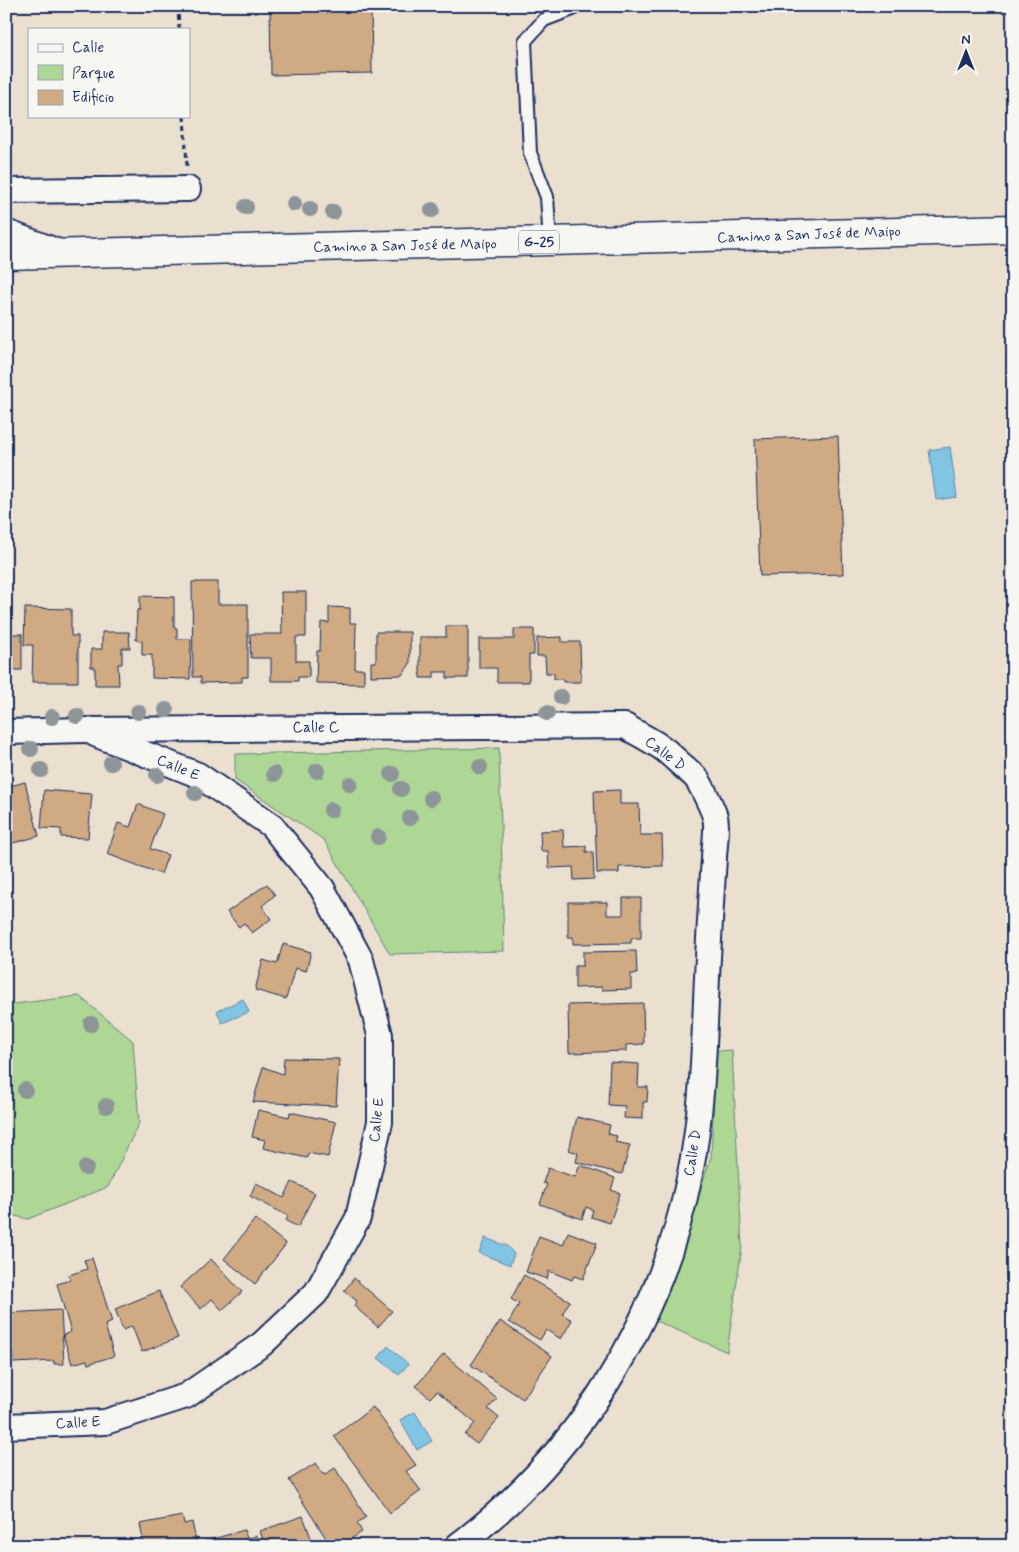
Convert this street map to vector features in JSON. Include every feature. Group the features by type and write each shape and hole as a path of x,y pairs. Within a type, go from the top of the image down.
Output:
{"main road":[{"name":"Camino a San José de Maipo","path":"6,256 1013,229"}],"street":[{"path":"6,191 188,189"},
{"path":"6,232 66,254"},
{"name":"Calle C","path":"6,732 625,726"},
{"name":"Calle D","path":"457,1546 502,1509 532,1480 586,1415 610,1378 636,1332 651,1300 667,1259 680,1217 690,1174 698,1131 702,1077 716,819 698,780 664,750 625,726"},
{"name":"Calle E","path":"6,1426 105,1422 186,1396 262,1344 316,1294 358,1218 380,1122 380,1035 361,960 322,888 271,825 198,775 84,730"}],"lane":[{"path":"550,242 547,197 530,153 525,41 544,20 573,9 575,6"}],"path":[{"path":"178,6 180,28"},
{"path":"184,118 186,150"}],"green space":[{"path":"499,748 504,951 390,954 324,840 235,780 235,754"},
{"path":"79,996 133,1041 139,1123 108,1187 28,1219 6,1214 6,1005"},
{"path":"732,1050 742,1246 727,1352 656,1321 711,1157 716,1051"}],"water":[{"path":"950,447 957,497 936,500 929,450"},
{"path":"243,999 249,1012 222,1023 217,1011"},
{"path":"485,1238 507,1246 514,1254 510,1265 479,1253"},
{"path":"388,1346 408,1364 399,1375 378,1358"},
{"path":"415,1412 432,1441 417,1450 400,1420"}],"building":[{"path":"270,6 371,6 372,73 271,75"},
{"path":"838,436 843,574 760,576 755,439"},
{"path":"192,582 218,582 218,604 248,604 248,677 242,677 242,682 201,683 201,677 193,677"},
{"path":"281,592 306,592 306,637 296,637 296,661 309,661 309,677 298,677 298,681 271,681 271,658 251,658 250,634 282,634"},
{"path":"140,596 174,597 174,628 177,628 177,639 191,639 190,679 152,678 152,655 142,655 142,641 136,640 137,610 140,610"},
{"path":"329,607 350,608 350,623 356,623 355,669 364,669 364,684 316,683 317,651 320,651 321,622 329,623"},
{"path":"25,608 71,609 71,636 78,636 78,682 32,682 33,645 24,645"},
{"path":"446,626 468,626 468,678 447,678 447,672 434,672 434,678 420,678 420,637 446,637"},
{"path":"514,629 534,629 534,655 529,655 529,682 497,682 497,668 479,668 479,639 514,639"},
{"path":"102,632 129,632 130,648 122,648 122,664 118,664 119,685 95,685 95,667 91,667 91,649 102,649"},
{"path":"376,632 410,632 410,664 402,675 371,676 371,662 376,662"},
{"path":"6,634 22,634 22,670 6,670"},
{"path":"562,637 562,642 580,642 581,682 563,682 563,679 554,679 554,673 546,673 545,656 537,656 537,638"},
{"path":"25,782 39,836 6,845 6,787"},
{"path":"44,790 92,794 88,838 61,837 61,829 41,828"},
{"path":"620,790 620,804 639,804 640,835 662,835 663,866 619,867 619,873 597,873 594,791"},
{"path":"138,804 163,814 150,849 168,855 161,874 107,854 118,823 130,827"},
{"path":"563,830 564,847 586,846 586,852 593,852 594,879 574,880 573,867 549,868 548,851 541,851 540,831"},
{"path":"267,884 275,895 262,906 271,919 252,933 244,923 239,927 227,912"},
{"path":"623,898 641,898 641,938 631,938 631,943 573,944 573,937 568,937 568,902 607,902 607,915 623,915"},
{"path":"283,944 311,952 306,971 295,968 286,999 255,990 263,960 277,964"},
{"path":"636,951 637,974 631,974 631,989 602,990 602,987 575,988 575,966 583,966 583,952"},
{"path":"643,1003 644,1044 626,1045 626,1051 569,1053 568,1005"},
{"path":"284,1058 339,1059 336,1106 253,1102 263,1067 283,1074"},
{"path":"610,1062 639,1064 638,1087 648,1087 647,1102 643,1102 643,1119 624,1118 625,1106 608,1105"},
{"path":"258,1110 289,1117 290,1112 336,1122 328,1157 308,1153 307,1158 263,1148 265,1140 252,1137"},
{"path":"577,1117 610,1125 608,1134 617,1136 615,1142 630,1145 622,1174 576,1162 578,1153 569,1150"},
{"path":"580,1165 615,1178 611,1190 620,1193 610,1223 591,1217 593,1210 586,1207 582,1219 540,1204 547,1184 543,1183 548,1168 575,1177"},
{"path":"292,1182 315,1193 298,1227 286,1221 288,1216 250,1196 256,1183 284,1198"},
{"path":"255,1219 286,1244 255,1284 224,1259"},
{"path":"568,1232 597,1243 583,1279 574,1276 572,1280 549,1271 547,1279 526,1272 539,1236 563,1245"},
{"path":"92,1258 112,1322 105,1325 114,1356 88,1364 87,1360 72,1364 63,1335 71,1332 57,1284 70,1280 69,1275 87,1269 84,1260"},
{"path":"211,1259 242,1292 222,1310 212,1299 201,1309 180,1287"},
{"path":"524,1275 570,1301 562,1314 572,1320 561,1339 546,1330 540,1340 509,1322 519,1304 511,1299"},
{"path":"354,1278 392,1311 378,1327 354,1306 357,1301 344,1291"},
{"path":"159,1291 178,1338 142,1352 132,1326 123,1330 115,1309"},
{"path":"61,1310 64,1364 54,1364 54,1361 13,1363 13,1351 6,1352 6,1313"},
{"path":"500,1321 552,1356 523,1399 471,1365"},
{"path":"444,1354 497,1399 488,1409 499,1418 477,1444 465,1435 475,1423 437,1391 430,1398 416,1386"},
{"path":"373,1407 416,1465 406,1471 421,1491 390,1513 334,1436"},
{"path":"316,1463 324,1475 335,1468 366,1517 357,1523 362,1532 339,1546 335,1539 329,1543 289,1480"},
{"path":"182,1516 184,1524 192,1522 197,1546 144,1546 140,1524"},
{"path":"303,1516 314,1546 265,1546 260,1531"},
{"path":"244,1530 247,1538 256,1536 259,1546 200,1546 199,1543"}]}
